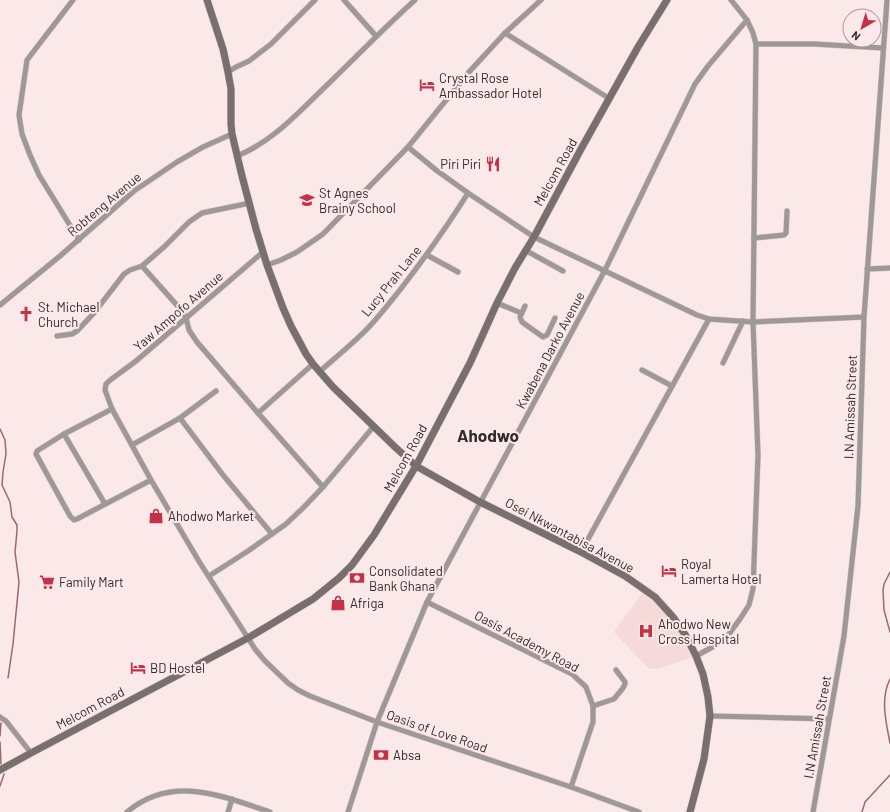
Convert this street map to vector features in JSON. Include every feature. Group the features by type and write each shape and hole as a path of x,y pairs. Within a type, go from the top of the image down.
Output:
{"main road":[{"name":"Osei Nkwantabisa Avenue","path":"207,0 223,49 231,89 232,134 263,252 291,326 306,354 319,372 333,387 416,466 480,502 581,552 625,576 655,597 673,617 686,636 703,674 710,716 704,759 690,812"},
{"name":"Melcom Road","path":"0,770 248,638 313,599 352,566 374,535 416,466 470,362 497,303 525,250 638,47 667,0"}],"street":[{"path":"73,0 28,60 19,115 22,134 39,175 79,240"},
{"path":"228,72 249,60 270,44 315,0"},
{"path":"344,0 376,36"},
{"path":"237,156 250,151 282,128 415,0"},
{"path":"267,265 297,252 323,234 408,146 469,72 505,33 541,0"},
{"path":"696,656 730,634 749,605 753,589 758,454 753,322 756,44 747,20 732,0"},
{"name":"I.N Amissah Street","path":"813,812 844,636 858,506 864,318 887,0"},
{"name":"Kwabena Darko Avenue","path":"348,812 377,722 427,602 605,270 695,84 708,66 747,20"},
{"path":"505,33 610,99"},
{"path":"756,44 814,44 883,48"},
{"name":"Robteng Avenue","path":"0,304 79,240 134,191 203,147 232,134"},
{"path":"408,146 436,170 468,193 534,236 697,314 709,318 753,322 864,318"},
{"name":"Lucy Prah Lane","path":"319,372 366,330 382,312 452,220 468,193"},
{"path":"57,336 72,334 77,331 94,313 124,274 130,270 142,266 189,222 202,213 250,203"},
{"path":"754,238 784,236 786,233 786,212"},
{"path":"525,250 563,271"},
{"name":"Yaw Ampofo Avenue","path":"106,384 109,380 136,361 263,252"},
{"path":"427,254 458,272"},
{"path":"142,266 183,312 189,330 197,342 323,486"},
{"path":"867,269 890,268"},
{"path":"497,303 522,313"},
{"path":"525,306 520,317 522,322 543,336 547,335 555,318"},
{"path":"581,552 709,318"},
{"path":"723,363 743,321"},
{"path":"258,413 313,364"},
{"path":"642,370 672,386"},
{"name":"Oasis of Love Road","path":"106,384 105,390 112,409 151,480 200,563 255,649 277,673 298,690 377,722 639,812"},
{"path":"132,445 180,418 216,391"},
{"path":"112,409 64,434 37,451 36,454 70,516 72,519 77,519 151,480"},
{"path":"180,418 223,475 272,534"},
{"path":"209,576 286,524 323,486 374,426"},
{"path":"64,434 105,504"},
{"name":"Oasis Academy Road","path":"427,602 572,674 586,687 594,706 593,722 571,788"},
{"path":"594,706 612,700 623,688 625,682 616,670"},
{"path":"710,716 829,719"},
{"path":"0,718 6,721 31,753"},
{"path":"127,812 136,805 157,794 186,790 197,791 232,800 270,812"},
{"path":"228,812 232,800"}],"shaded area":[{"name":"Ahodwo New Cross Hospital","path":"643,592 654,599 665,613 677,629 693,657 658,669 649,669 614,632"}],"waterway":[{"path":"0,429 5,440 6,454 2,485 10,502 12,517 17,525 15,552 19,582 8,678"},
{"path":"890,572 884,584 883,590 884,610 890,632"},
{"path":"890,679 885,694 885,711 890,743"},
{"path":"0,736 1,723"},
{"path":"0,742 1,764"},
{"path":"0,786 4,774"},
{"path":"862,812 865,802 890,775"}],"place":[{"name":"Crystal Rose Ambassador Hotel","path":"427,85"},
{"name":"Piri Piri","path":"493,164"},
{"name":"St Agnes Brainy School","path":"307,200"},
{"name":"St. Michael Church","path":"26,314"},
{"name":"Ahodwo Market","path":"156,516"},
{"name":"Royal Lamerta Hotel","path":"669,571"},
{"name":"Consolidated Bank Ghana","path":"357,578"},
{"name":"Family Mart","path":"47,582"},
{"name":"Afriga","path":"338,603"},
{"name":"Ahodwo New Cross Hospital","path":"646,631"},
{"name":"BD Hostel","path":"138,668"},
{"name":"Absa","path":"381,755"}],"district":[{"name":"Ahodwo","path":"488,436"}]}
